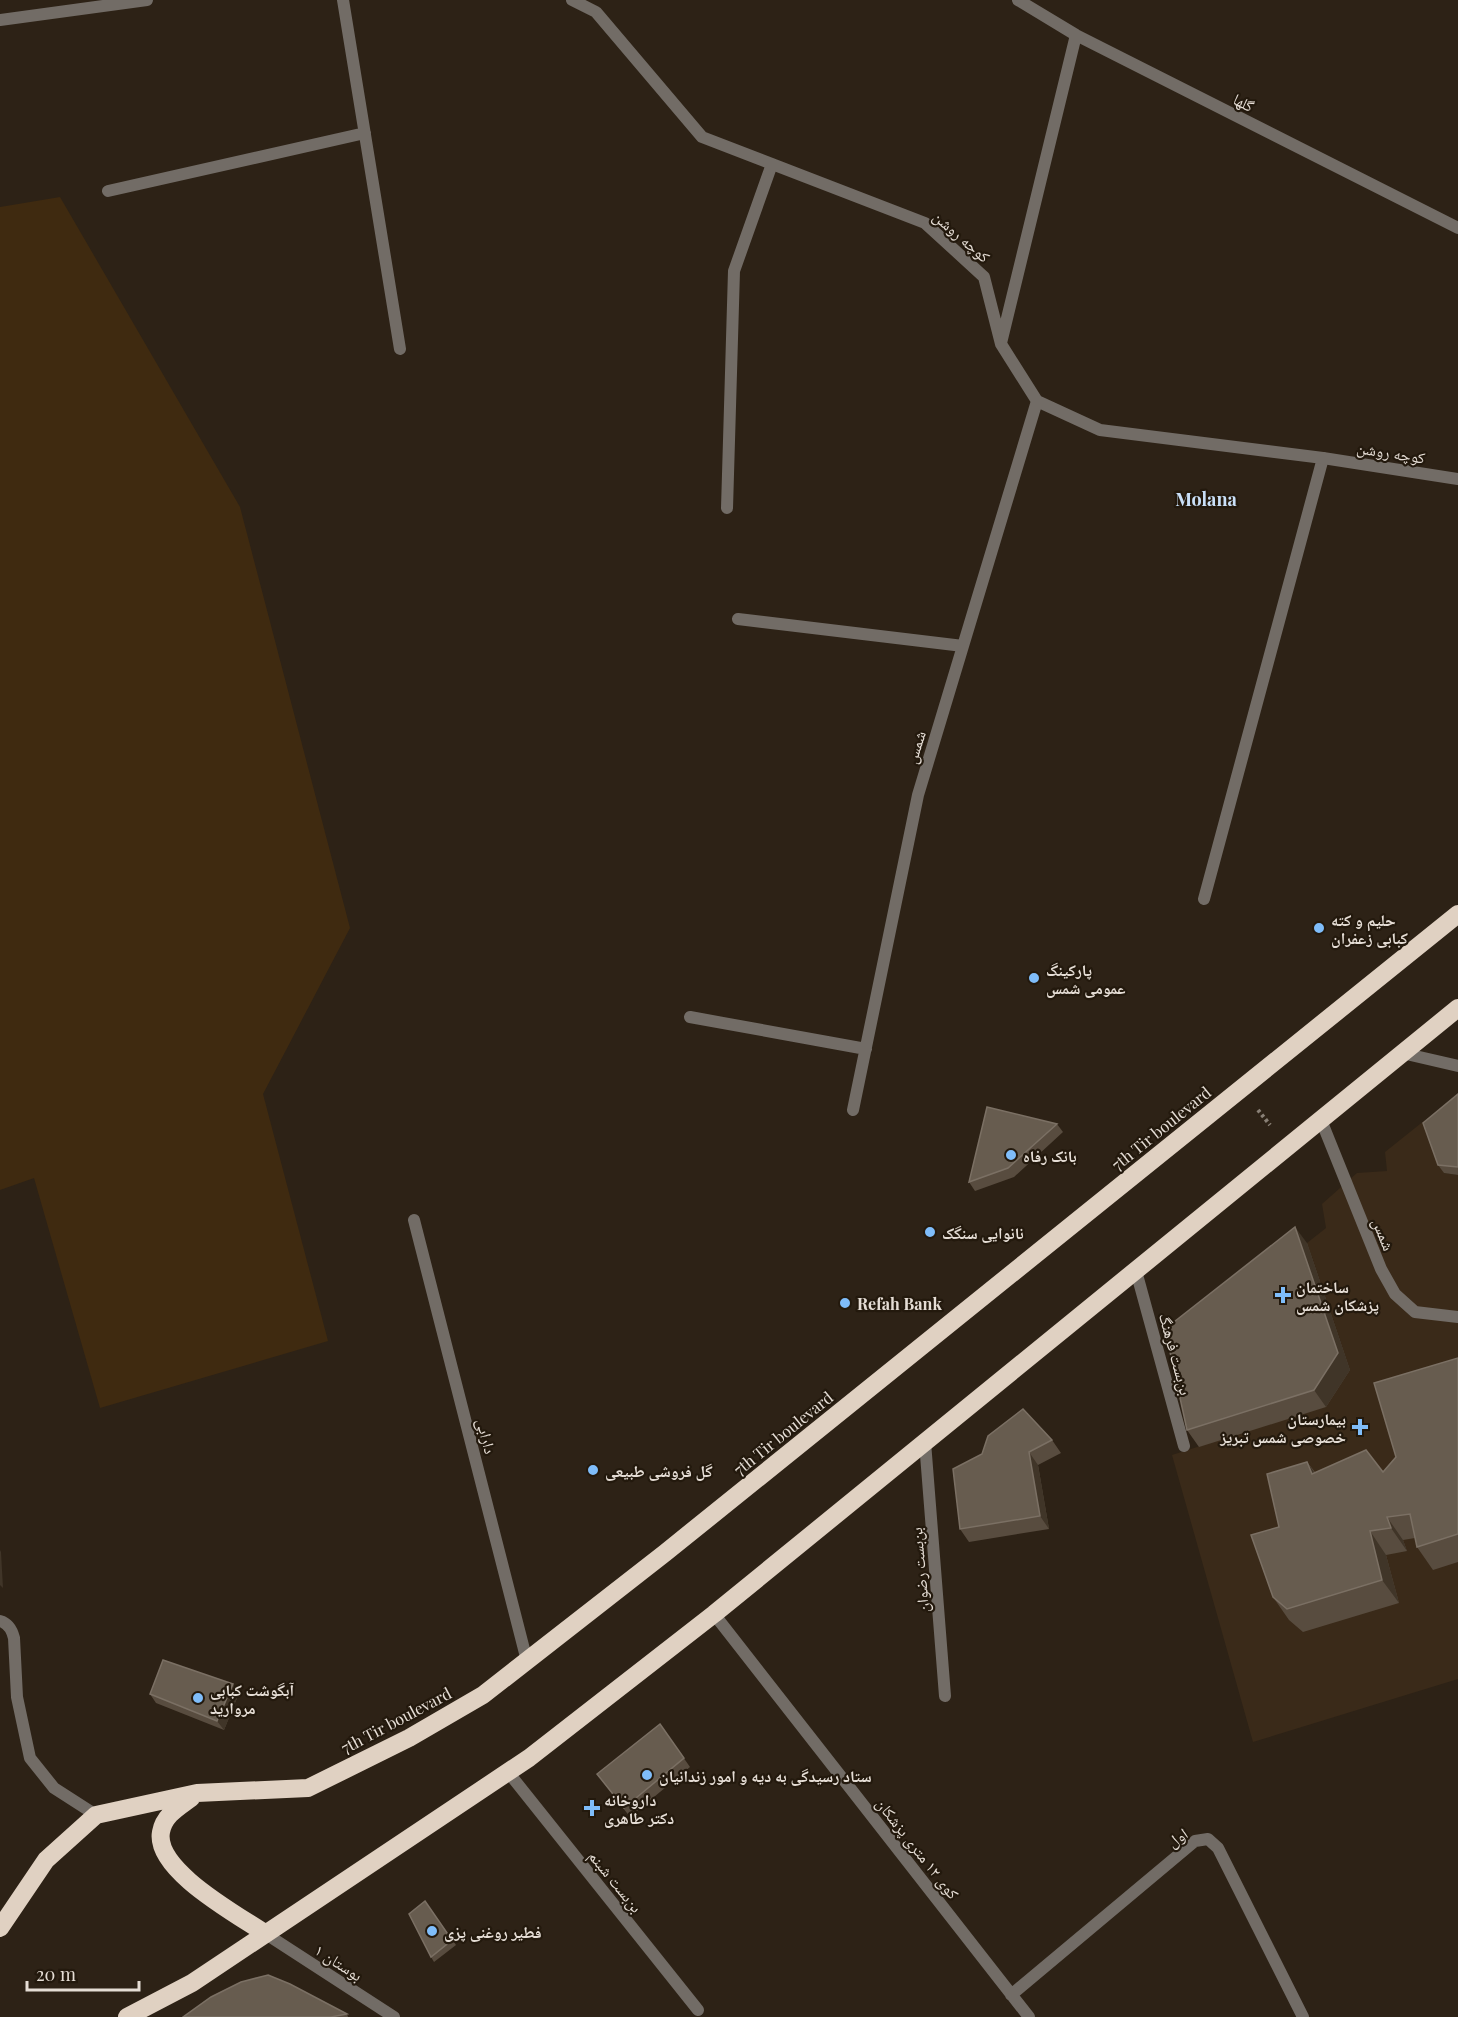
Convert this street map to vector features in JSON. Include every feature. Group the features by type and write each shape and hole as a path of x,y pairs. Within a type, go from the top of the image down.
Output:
{"highway":[{"name":"7th Tir boulevard","path":"0,1928 46,1860 96,1815 197,1793 308,1788 409,1738 483,1695 665,1553 1458,914"},
{"path":"127,2017 192,1983 529,1758 714,1614 1458,1008"},
{"path":"197,1793 171,1813 165,1821 161,1831 161,1842 167,1858 184,1878 266,1934"}],"street":[{"path":"0,20 147,0"},
{"path":"343,0 400,349"},
{"name":"کوچه روشن","path":"572,0 597,12 702,137 925,223 984,277 1001,344 1037,401 1100,430 1323,458 1458,479"},
{"name":"گلها","path":"1018,0 1076,35 1458,228"},
{"path":"1001,344 1076,35"},
{"path":"108,191 365,133"},
{"path":"727,508 734,271 772,164"},
{"name":"شمس","path":"853,1110 918,795 1037,401"},
{"path":"1204,899 1323,458"},
{"path":"738,619 963,646"},
{"path":"690,1017 866,1049"},
{"path":"1402,1053 1458,1066"},
{"name":"شمس","path":"1321,1120 1381,1269 1395,1294 1416,1312 1458,1317"},
{"name":"دارابی","path":"414,1220 527,1660"},
{"name":"بن‌بست فرهنگ","path":"1136,1271 1184,1446"},
{"name":"بن‌بست رضوان","path":"925,1442 945,1696"},
{"name":"کوی ۱۲ متری پزشکان","path":"714,1614 1029,2017"},
{"path":"0,1621 12,1629 15,1638 17,1697 30,1758 54,1788 96,1815"},
{"name":"بن‌بست شبنم","path":"508,1772 698,2010"},
{"name":"اول","path":"1011,1995 1195,1841 1208,1839 1218,1848 1303,2017"},
{"name":"بوستان ۱","path":"266,1934 394,2017"}],"path":[{"path":"1241,1089 1287,1147"}],"shaded area":[{"path":"60,197 240,507 350,928 263,1094 328,1341 100,1408 34,1178 0,1190 0,207"},
{"name":"بیمارستان خصوصی شمس تبریز","path":"1425,1120 1444,1173 1458,1175 1458,1679 1253,1742 1172,1455 1326,1406 1350,1370 1307,1243 1326,1228 1322,1204 1357,1173 1387,1171 1385,1152"}],"building":[{"path":"1458,1094 1458,1167 1438,1165 1423,1123"},
{"name":"بانک رفاه","path":"987,1107 1057,1124 1008,1168 969,1182"},
{"name":"ساختمان پزشکان شمس","path":"1295,1227 1338,1353 1314,1390 1187,1430 1165,1329"},
{"path":"1458,1358 1458,1534 1417,1547 1410,1514 1387,1517 1391,1528 1370,1531 1382,1580 1287,1609 1273,1597 1251,1535 1279,1527 1267,1474 1307,1462 1312,1474 1366,1450 1383,1472 1396,1457 1374,1383"},
{"path":"1023,1409 1052,1440 1029,1452 1040,1516 960,1529 953,1469 982,1454 988,1436"},
{"name":"آبگوشت کبابی مروارید","path":"163,1660 233,1684 217,1721 150,1694"},
{"name":"ستاد رسیدگی به دیه و امور زندانیان","path":"660,1724 684,1758 624,1808 597,1774"},
{"name":"فطیر روغنی پزی","path":"425,1901 452,1940 431,1957 409,1914"},
{"path":"268,1975 347,2014 331,2017 183,2017 211,1997 241,1982"}],"place":[{"name":"حلیم و کته کبابی زعفران","path":"1319,928"},
{"name":"پارکینگ عمومی شمس","path":"1034,978"},
{"name":"بانک رفاه","path":"1011,1155"},
{"name":"نانوایی سنگک","path":"930,1232"},
{"name":"ساختمان پزشکان شمس","path":"1283,1295"},
{"name":"Refah Bank","path":"845,1303"},
{"name":"بیمارستان خصوصی شمس تبریز","path":"1360,1427"},
{"name":"گل فروشی طبیعی","path":"593,1470"},
{"name":"آبگوشت کبابی مروارید","path":"198,1698"},
{"name":"ستاد رسیدگی به دیه و امور زندانیان","path":"647,1775"},
{"name":"داروخانه دکتر طاهری","path":"592,1808"},
{"name":"فطیر روغنی پزی","path":"432,1931"}],"district":[{"name":"Molana","path":"1206,499"}]}
